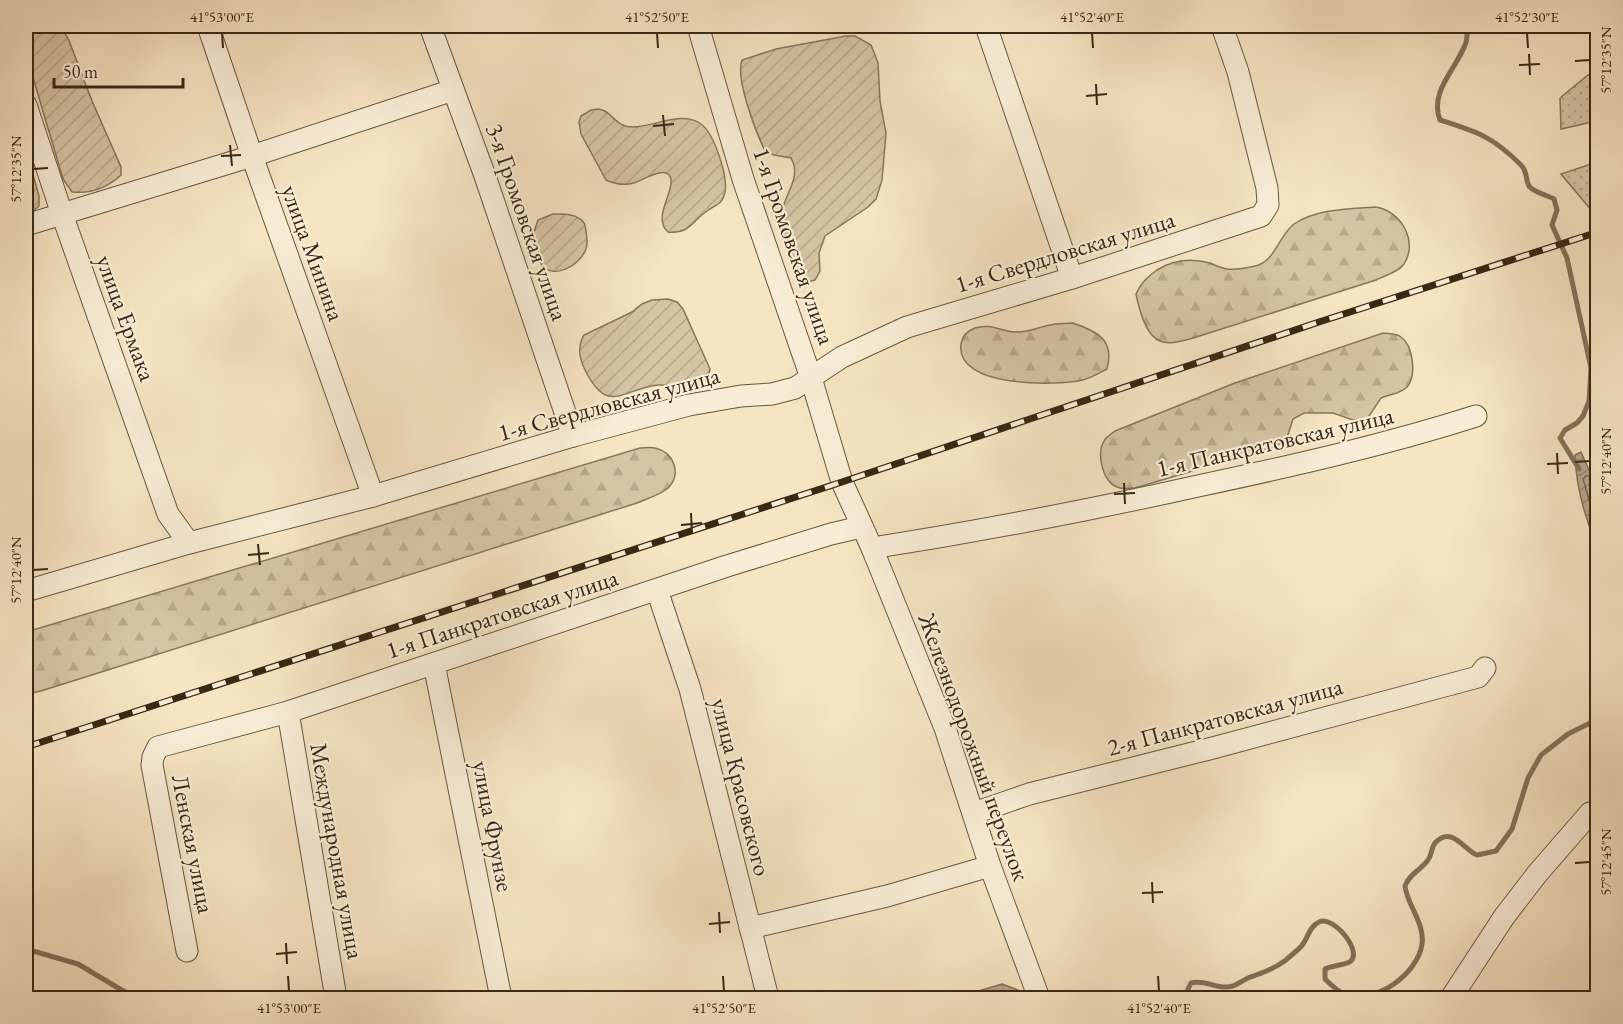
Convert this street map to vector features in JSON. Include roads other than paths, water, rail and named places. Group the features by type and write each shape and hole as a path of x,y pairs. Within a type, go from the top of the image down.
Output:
{"street":[{"name":"улица Минина","path":"208,26 373,496"},
{"name":"3-я Громовская улица","path":"430,26 573,436"},
{"name":"1-я Громовская улица","path":"698,26 743,179 811,378 842,482"},
{"path":"986,26 1072,278"},
{"name":"1-я Свердловская улица","path":"26,591 189,543 373,496 573,436 689,405 741,396 772,394 795,388 842,357 908,327 1072,278 1261,216 1268,205 1267,188 1238,72 1221,26"},
{"path":"26,225 252,156 453,90"},
{"name":"улица Ермака","path":"26,105 62,214 168,513 189,543"},
{"name":"1-я Панкратовская улица","path":"872,548 1071,514 1304,464 1416,435 1476,416"},
{"name":"Железнодорожный переулок","path":"842,482 872,548 945,728 990,866 1039,999"},
{"name":"1-я Панкратовская улица","path":"158,747 288,712 821,537 861,527"},
{"name":"улица Красовского","path":"657,590 690,689 768,999"},
{"name":"улица Фрунзе","path":"434,664 501,999"},
{"name":"2-я Панкратовская улица","path":"974,813 1029,794 1209,749 1478,677 1485,668"},
{"name":"Международная улица","path":"288,712 336,999"},
{"name":"Ленская улица","path":"158,747 152,765 187,951"},
{"path":"1451,999 1504,917 1537,874 1590,813"},
{"path":"750,928 887,896 990,866"}],"water":[{"path":"1581,452 1589,470 1597,470 1597,546 1579,490 1575,455"},
{"path":"1002,984 1018,990 1020,998 955,998"}],"waterway":[{"path":"1467,26 1466,43 1445,81 1438,100 1440,120 1474,132 1501,147 1523,168 1531,188 1554,199 1557,210 1552,225 1567,258 1591,368 1589,401 1583,416 1577,423 1565,430 1560,438 1579,469"},
{"path":"1179,998 1185,995 1191,983 1231,987 1272,968 1286,960 1299,948 1316,924 1325,921 1338,928 1353,949 1351,961 1325,969 1325,979 1332,986 1344,994 1359,997 1371,995 1394,984 1413,965 1422,944 1421,929 1405,886 1409,878 1428,860 1435,843 1447,837 1458,840 1477,855 1496,851 1512,829 1528,778 1541,755 1568,734 1598,719"},
{"path":"26,949 78,964 135,998"}],"railway":[{"path":"26,747 842,482 1319,322 1598,232"}]}
